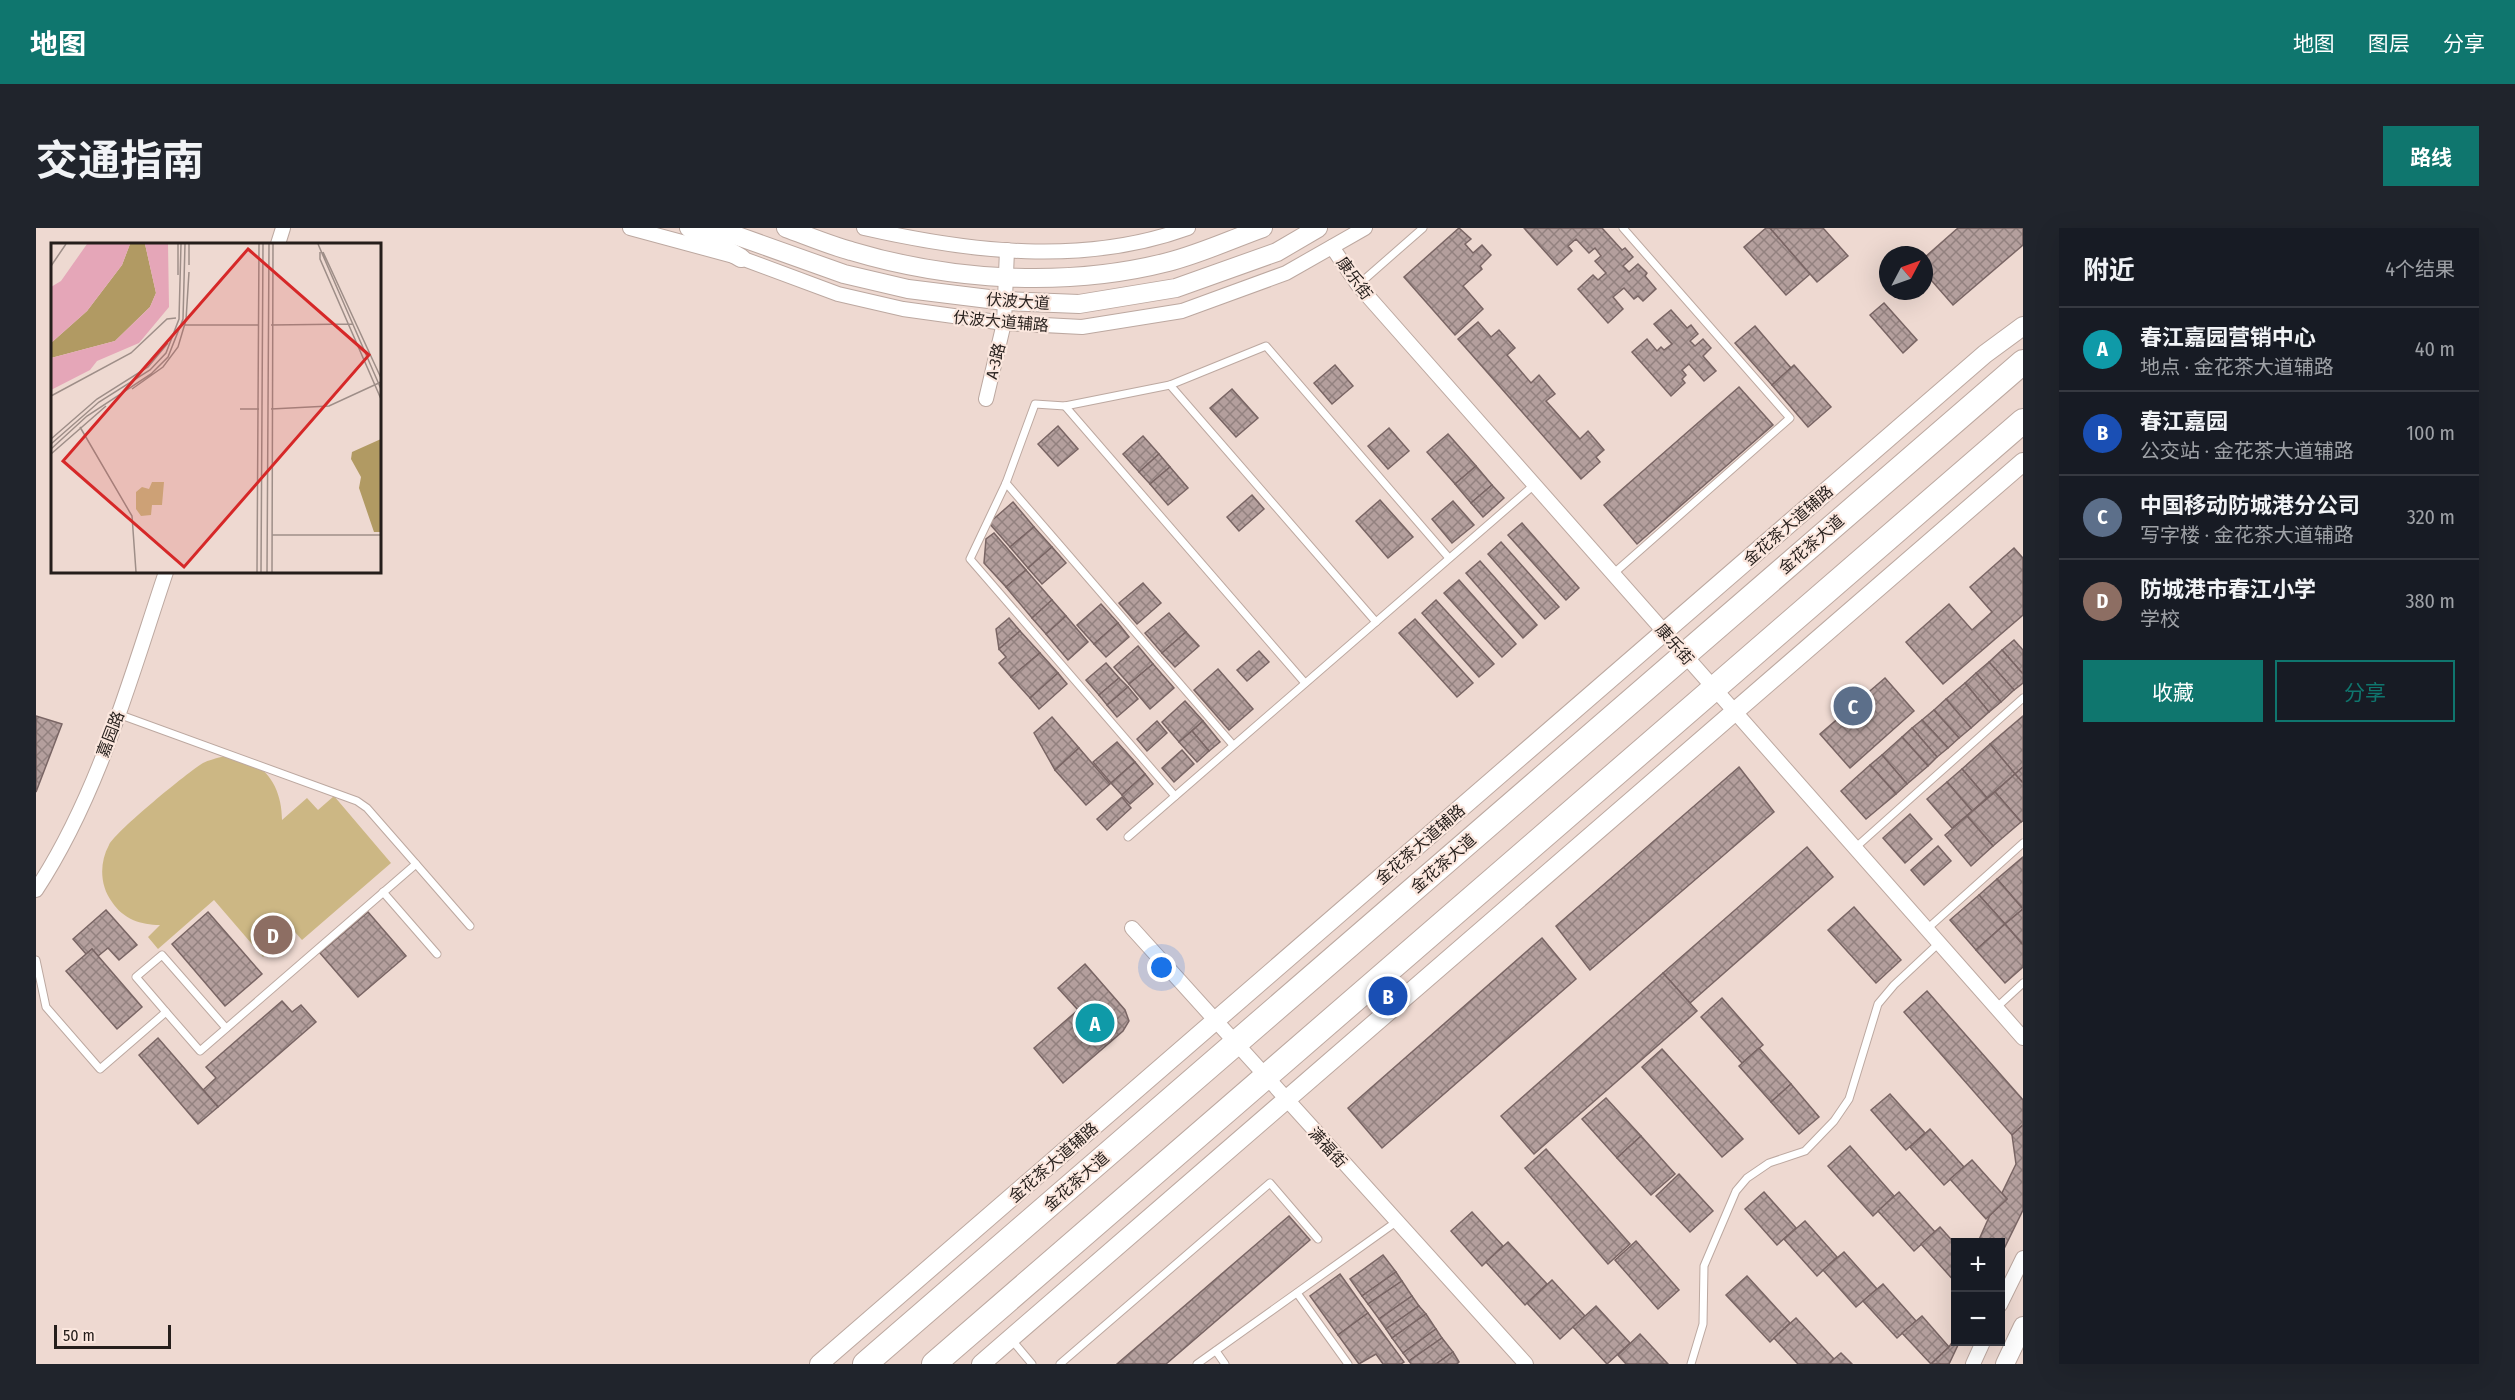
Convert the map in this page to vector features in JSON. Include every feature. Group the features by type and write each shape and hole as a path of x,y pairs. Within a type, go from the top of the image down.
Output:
{"highway":[{"name":"金花茶大道","path":"865,1364 2023,362"},
{"path":"934,1364 2023,421"}],"street":[{"path":"278,243 283,228"},
{"name":"伏波大道辅路","path":"630,228 741,258 838,294 919,312 1004,323 1082,327 1182,311 1286,273 1365,228"},
{"path":"689,228 741,258"},
{"name":"伏波大道","path":"715,228 844,274 922,292 1005,301 1079,304 1176,288 1276,252 1318,228"},
{"name":"伏波大道","path":"786,228 851,251 925,268 1006,276 1077,277 1169,262 1263,228"},
{"path":"864,228 929,243 1006,250 1081,251 1162,237 1188,228"},
{"name":"康乐街","path":"1332,247 1358,285 2023,1038"},
{"name":"A-3路","path":"986,399 1004,323 1006,250"},
{"name":"金花茶大道辅路","path":"819,1364 1985,354 2023,326"},
{"path":"981,1364 2023,462"},
{"name":"嘉园路","path":"36,890 76,820 118,714 166,573"},
{"name":"满福街","path":"1132,928 1526,1364"},
{"path":"2005,1296 2023,1258"},
{"path":"2005,1364 2023,1326"},
{"path":"1973,1364 1981,1346"}],"lane":[{"path":"1358,285 1423,228"},
{"path":"1613,574 1790,418 1623,228"},
{"path":"1175,796 970,559 1006,483 1035,404 1065,406 1170,385 1266,346 1449,558"},
{"path":"1170,385 1376,622"},
{"path":"1065,406 1305,683"},
{"path":"1006,483 1233,745"},
{"path":"1128,837 1534,485"},
{"path":"1855,848 2023,698"},
{"path":"118,714 357,801 367,808 470,926"},
{"path":"1927,929 2023,843"},
{"path":"226,1028 162,955 136,977 200,1051 416,864"},
{"path":"383,892 437,954"},
{"path":"1691,1364 1703,1323 1704,1266 1736,1191 1747,1178 1769,1163 1805,1151 1834,1121 1849,1099 1878,1004 1894,985 1939,943"},
{"path":"36,960 46,1007 100,1069 166,1012"},
{"path":"1996,1008 2023,983"},
{"path":"1060,1364 1270,1183 1318,1239"},
{"path":"1197,1364 1396,1222"},
{"path":"1297,1293 1348,1364"},
{"path":"1010,1338 1032,1364"},
{"path":"1216,1351 1225,1364"}],"shaded area":[{"path":"221,757 247,761 258,766 267,774 278,794 282,820 307,798 318,810 334,796 391,863 302,940 294,931 263,957 214,900 158,949 148,937 160,925 139,922 121,913 108,896 103,882 104,859 114,838 153,802 195,769 205,762"}],"building":[{"path":"1459,228 1471,239 1465,244 1473,253 1482,245 1491,255 1480,266 1482,269 1463,286 1483,309 1455,335 1404,277"},
{"path":"1524,228 1602,228 1622,250 1625,248 1633,257 1623,266 1629,272 1638,264 1647,273 1645,276 1656,289 1643,301 1638,296 1634,299 1624,288 1613,297 1623,309 1608,323 1578,289 1593,275 1598,280 1606,273 1595,261 1601,256 1595,248 1589,253 1576,239 1568,246 1572,251 1557,265"},
{"path":"1766,228 1770,228 1810,274 1786,295 1744,247"},
{"path":"1770,228 1823,228 1848,256 1817,282"},
{"path":"1958,228 2023,228 2023,245 1953,305 1933,282 1933,250"},
{"path":"1884,303 1917,340 1903,353 1870,315"},
{"path":"1671,310 1687,328 1691,325 1698,334 1690,341 1695,346 1703,339 1711,348 1703,356 1716,371 1704,381 1689,364 1682,370 1686,375 1682,379 1685,383 1671,396 1632,352 1647,339 1657,351 1661,347 1664,350 1672,344 1654,324"},
{"path":"1478,322 1491,337 1499,330 1515,348 1507,355 1531,383 1539,375 1555,394 1546,401 1580,439 1588,431 1604,450 1596,457 1600,462 1581,479 1458,339"},
{"path":"1755,326 1791,368 1772,385 1735,343"},
{"path":"1335,365 1353,386 1332,404 1314,383"},
{"path":"1794,365 1831,407 1808,427 1772,385"},
{"path":"1739,387 1773,425 1637,544 1604,505"},
{"path":"1232,389 1258,418 1236,437 1210,408"},
{"path":"1058,426 1078,449 1058,466 1038,444"},
{"path":"1389,428 1409,451 1388,469 1368,446"},
{"path":"1448,434 1476,466 1455,484 1427,452"},
{"path":"1143,436 1159,454 1139,472 1123,454"},
{"path":"1159,454 1170,467 1150,484 1139,472"},
{"path":"1476,466 1492,485 1471,503 1455,484"},
{"path":"1170,467 1188,488 1168,505 1150,484"},
{"path":"1492,485 1504,498 1483,517 1471,503"},
{"path":"1252,495 1264,509 1239,531 1227,517"},
{"path":"1380,500 1413,537 1388,558 1356,521"},
{"path":"1453,501 1474,525 1452,543 1432,519"},
{"path":"1013,502 1034,527 1010,547 989,523"},
{"path":"1522,523 1579,588 1566,600 1508,535"},
{"path":"1034,527 1052,547 1028,568 1010,547"},
{"path":"994,533 1026,570 1006,587 984,563 986,539"},
{"path":"1501,542 1559,607 1545,619 1488,554"},
{"path":"1052,547 1066,563 1042,584 1028,568"},
{"path":"2014,548 2023,558 2023,615 1943,684 1906,642 1949,604 1972,630 1992,612 1970,587"},
{"path":"1480,561 1537,625 1523,638 1466,573"},
{"path":"1026,570 1052,600 1032,618 1006,587"},
{"path":"1459,580 1516,644 1502,657 1444,593"},
{"path":"1143,583 1161,603 1137,624 1119,603"},
{"path":"1052,600 1066,616 1046,634 1032,618"},
{"path":"1436,600 1494,664 1479,677 1422,613"},
{"path":"1101,604 1118,623 1094,644 1077,625"},
{"path":"1169,613 1186,632 1162,653 1145,633"},
{"path":"1066,616 1088,642 1068,660 1046,634"},
{"path":"1009,618 1020,631 999,649 996,629"},
{"path":"1415,619 1473,683 1457,697 1399,633"},
{"path":"1118,623 1129,637 1106,657 1094,644"},
{"path":"1020,631 1040,653 1011,677 999,663 1006,657 999,649"},
{"path":"1186,632 1199,646 1175,667 1162,653"},
{"path":"2014,640 2023,650 2023,674 2002,650"},
{"path":"1138,646 1153,664 1129,684 1114,667"},
{"path":"2002,650 2023,674 2023,683 2014,690 1989,662"},
{"path":"1259,651 1269,662 1247,681 1237,670"},
{"path":"1040,653 1058,673 1030,698 1011,677"},
{"path":"1989,662 2014,690 2001,702 1976,673"},
{"path":"1106,663 1119,678 1099,695 1086,680"},
{"path":"1153,664 1174,688 1150,709 1129,684"},
{"path":"1218,669 1253,709 1229,730 1194,690"},
{"path":"1058,673 1067,684 1039,709 1030,698"},
{"path":"1976,673 2001,702 1989,712 1965,683"},
{"path":"1119,678 1128,687 1107,705 1099,695"},
{"path":"1885,678 1914,711 1850,768 1820,734"},
{"path":"1965,683 1989,712 1971,728 1946,699"},
{"path":"1128,687 1138,699 1117,717 1107,705"},
{"path":"1946,699 1971,728 1959,738 1934,710"},
{"path":"1185,701 1203,721 1179,742 1162,722"},
{"path":"1934,710 1959,738 1948,748 1922,720"},
{"path":"36,716 62,724 36,792"},
{"path":"2023,716 2023,767 2015,774 1990,744"},
{"path":"1052,717 1079,748 1055,770 1034,733"},
{"path":"1922,720 1948,748 1937,757 1912,728"},
{"path":"1157,721 1167,733 1147,751 1137,739"},
{"path":"1203,721 1220,742 1209,751 1192,731"},
{"path":"1912,728 1937,757 1928,766 1902,737"},
{"path":"1192,731 1209,751 1197,762 1179,742"},
{"path":"1902,737 1928,766 1907,784 1882,755"},
{"path":"1117,742 1135,762 1111,783 1093,762"},
{"path":"1990,744 2015,774 1987,798 1962,769"},
{"path":"1079,748 1110,784 1086,805 1055,770"},
{"path":"1182,750 1194,764 1174,782 1162,768"},
{"path":"1882,755 1907,784 1896,794 1870,765"},
{"path":"1135,762 1145,774 1122,795 1111,783"},
{"path":"1870,765 1896,794 1866,819 1841,791"},
{"path":"1739,767 1774,812 1590,970 1556,926"},
{"path":"2023,767 2023,783 2015,774"},
{"path":"1962,769 1987,798 1972,811 1947,782"},
{"path":"1145,774 1153,784 1130,804 1122,795"},
{"path":"2015,774 2023,783 2023,821 2021,822 1995,792"},
{"path":"1947,782 1972,811 1952,828 1927,799"},
{"path":"1995,792 2021,822 1993,846 1967,816"},
{"path":"1122,797 1131,808 1107,830 1097,819"},
{"path":"1910,814 1932,839 1905,863 1883,838"},
{"path":"1967,816 1993,846 1971,866 1945,835"},
{"path":"1938,846 1951,861 1924,885 1911,870"},
{"path":"1807,847 1833,877 1690,1003 1663,973"},
{"path":"2023,857 2023,909 1997,879"},
{"path":"1997,879 2023,909 2005,924 1979,895"},
{"path":"1979,895 2005,924 1976,950 1950,920"},
{"path":"1854,907 1901,960 1876,983 1828,930"},
{"path":"2023,909 2023,945 2005,924"},
{"path":"106,910 137,945 119,960 108,948 98,956 92,949 86,954 73,939"},
{"path":"208,912 262,974 225,1006 172,944"},
{"path":"368,912 406,956 358,997 320,953"},
{"path":"2005,924 2023,945 2023,967 2005,983 1976,950"},
{"path":"1542,938 1576,979 1382,1148 1348,1108"},
{"path":"92,949 142,1007 117,1029 66,971"},
{"path":"1085,964 1125,1010 1129,1021 1123,1031 1063,1083 1034,1048 1078,1010 1058,988"},
{"path":"1663,973 1697,1011 1534,1154 1501,1116"},
{"path":"1927,991 2023,1100 2023,1125 2012,1135 1904,1012"},
{"path":"1722,998 1763,1045 1742,1063 1701,1017"},
{"path":"282,1001 292,1012 301,1005 316,1022 218,1107 203,1090 216,1078 206,1067"},
{"path":"158,1038 218,1107 198,1124 139,1055"},
{"path":"1759,1048 1791,1084 1771,1102 1739,1066"},
{"path":"1662,1049 1743,1139 1722,1157 1642,1067"},
{"path":"1791,1084 1819,1117 1799,1134 1771,1102"},
{"path":"1890,1094 1925,1133 1906,1150 1871,1110"},
{"path":"1606,1098 1641,1136 1617,1158 1582,1119"},
{"path":"2023,1125 2023,1210 2005,1247 2005,1238 1980,1238 1990,1215 2007,1199 2002,1193 2016,1164 2012,1135"},
{"path":"1930,1129 1964,1167 1944,1185 1910,1147"},
{"path":"1641,1136 1675,1174 1651,1195 1617,1158"},
{"path":"1850,1146 1894,1196 1873,1216 1828,1166"},
{"path":"1546,1149 1630,1244 1608,1264 1525,1168"},
{"path":"1972,1160 2007,1199 1986,1219 1950,1179"},
{"path":"1679,1174 1713,1211 1690,1232 1656,1196"},
{"path":"1764,1192 1796,1228 1777,1245 1745,1209"},
{"path":"1899,1192 1935,1232 1914,1251 1878,1211"},
{"path":"1472,1212 1503,1246 1482,1266 1451,1231"},
{"path":"1289,1216 1310,1240 1166,1364 1117,1364"},
{"path":"1805,1221 1837,1257 1817,1276 1784,1239"},
{"path":"1940,1227 1951,1239 1951,1277 1921,1244"},
{"path":"1636,1241 1679,1290 1658,1309 1615,1260"},
{"path":"1508,1242 1547,1284 1525,1305 1486,1262"},
{"path":"1844,1252 1877,1289 1856,1307 1823,1270"},
{"path":"1383,1255 1396,1272 1362,1296 1350,1279"},
{"path":"1396,1272 1402,1281 1368,1304 1362,1296"},
{"path":"1340,1274 1368,1313 1338,1335 1310,1296"},
{"path":"1747,1276 1790,1323 1770,1342 1726,1295"},
{"path":"1552,1280 1585,1316 1560,1339 1527,1303"},
{"path":"1402,1281 1412,1296 1379,1319 1368,1304"},
{"path":"1883,1284 1916,1321 1897,1338 1863,1301"},
{"path":"1412,1296 1419,1306 1386,1329 1379,1319"},
{"path":"1419,1306 1426,1314 1392,1338 1386,1329"},
{"path":"1596,1306 1630,1343 1607,1364 1573,1327"},
{"path":"1368,1313 1404,1362 1383,1364 1376,1354 1359,1364 1338,1335"},
{"path":"1426,1314 1436,1329 1403,1353 1392,1338"},
{"path":"1922,1316 1949,1347 1931,1364 1902,1333"},
{"path":"1796,1318 1834,1359 1829,1364 1798,1364 1774,1338"},
{"path":"1436,1329 1442,1338 1409,1361 1403,1353"},
{"path":"1640,1334 1668,1364 1626,1364 1618,1355"},
{"path":"1442,1338 1453,1352 1436,1364 1411,1364 1409,1361"},
{"path":"1951,1344 1951,1346 1958,1346 1949,1364 1931,1364"},
{"path":"1453,1352 1459,1362 1457,1364 1436,1364"},
{"path":"1841,1353 1852,1364 1829,1364 1834,1359"}],"place":[{"name":"中国移动防城港分公司","path":"1853,706"},
{"name":"防城港市春江小学","path":"273,935"},
{"name":"春江嘉园","path":"1388,996"},
{"name":"春江嘉园营销中心","path":"1095,1023"}]}
